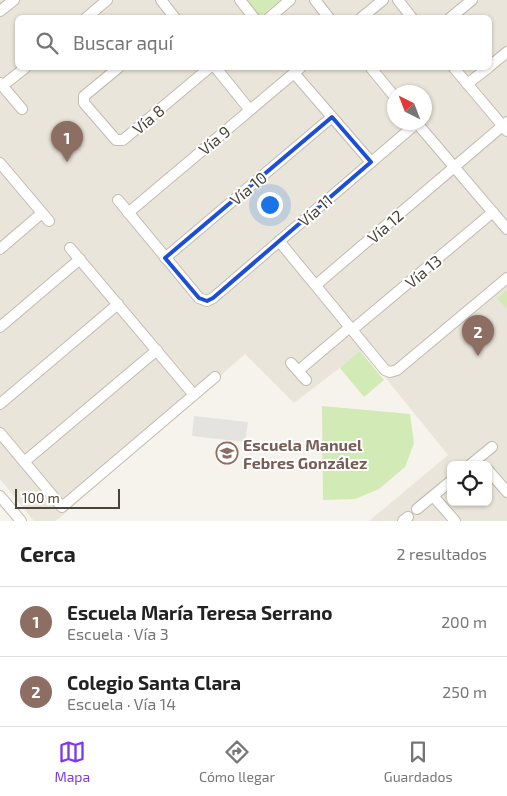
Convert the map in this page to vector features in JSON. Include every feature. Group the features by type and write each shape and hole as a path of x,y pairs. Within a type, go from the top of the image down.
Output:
{"street":[{"path":"0,11 14,0"},
{"path":"90,15 107,0"},
{"path":"160,0 172,15"},
{"path":"240,0 252,15"},
{"path":"272,15 290,0"},
{"path":"315,0 328,15"},
{"path":"365,15 383,0"},
{"path":"398,0 410,15"},
{"path":"454,15 472,0"},
{"path":"492,64 507,52"},
{"path":"22,70 1,85 22,109"},
{"name":"Vía 8","path":"116,70 84,96 84,103 116,140 123,140 207,70"},
{"path":"218,70 250,109"},
{"path":"297,70 332,117 371,162"},
{"name":"Vía 9","path":"128,213 297,70"},
{"path":"373,70 387,87"},
{"path":"456,70 505,126"},
{"path":"468,84 485,70"},
{"name":"Vía 10","path":"165,258 332,117"},
{"name":"Vía 12","path":"316,285 454,166 505,126"},
{"name":"Vía 11","path":"165,258 199,298 207,301 213,298 409,130"},
{"path":"423,130 507,230"},
{"path":"0,249 45,217 1,167"},
{"path":"118,200 165,258"},
{"name":"Vía 13","path":"306,380 294,367 351,328 493,212"},
{"path":"279,241 385,370 390,372 397,370 507,278"},
{"path":"70,248 194,395"},
{"path":"0,327 80,259"},
{"path":"0,404 118,304"},
{"path":"24,462 157,350"},
{"path":"0,433 62,506 215,377"},
{"path":"479,461 492,447"},
{"path":"492,475 507,492"},
{"path":"417,509 447,484"},
{"path":"0,496 21,521"},
{"path":"433,496 455,521"}],"highlighted area":[{"path":"332,117 371,162 213,298 207,301 199,298 165,258"}],"shaded area":[{"path":"0,0 507,0 507,521 369,521 448,455 363,350 294,403 245,354 56,521 34,521 0,479"},
{"path":"194,416 248,422 245,442 192,436"}],"green space":[{"path":"245,0 280,0 263,14 259,15"},
{"path":"507,290 507,309 497,298"},
{"path":"360,351 384,380 364,397 340,368"},
{"path":"322,406 410,414 414,443 405,467 379,489 355,499 323,500"}],"place":[{"name":"Escuela María Teresa Serrano","path":"67,162"},
{"name":"Colegio Santa Clara","path":"478,356"},
{"name":"Escuela Manuel Febres González","path":"227,453"}]}
